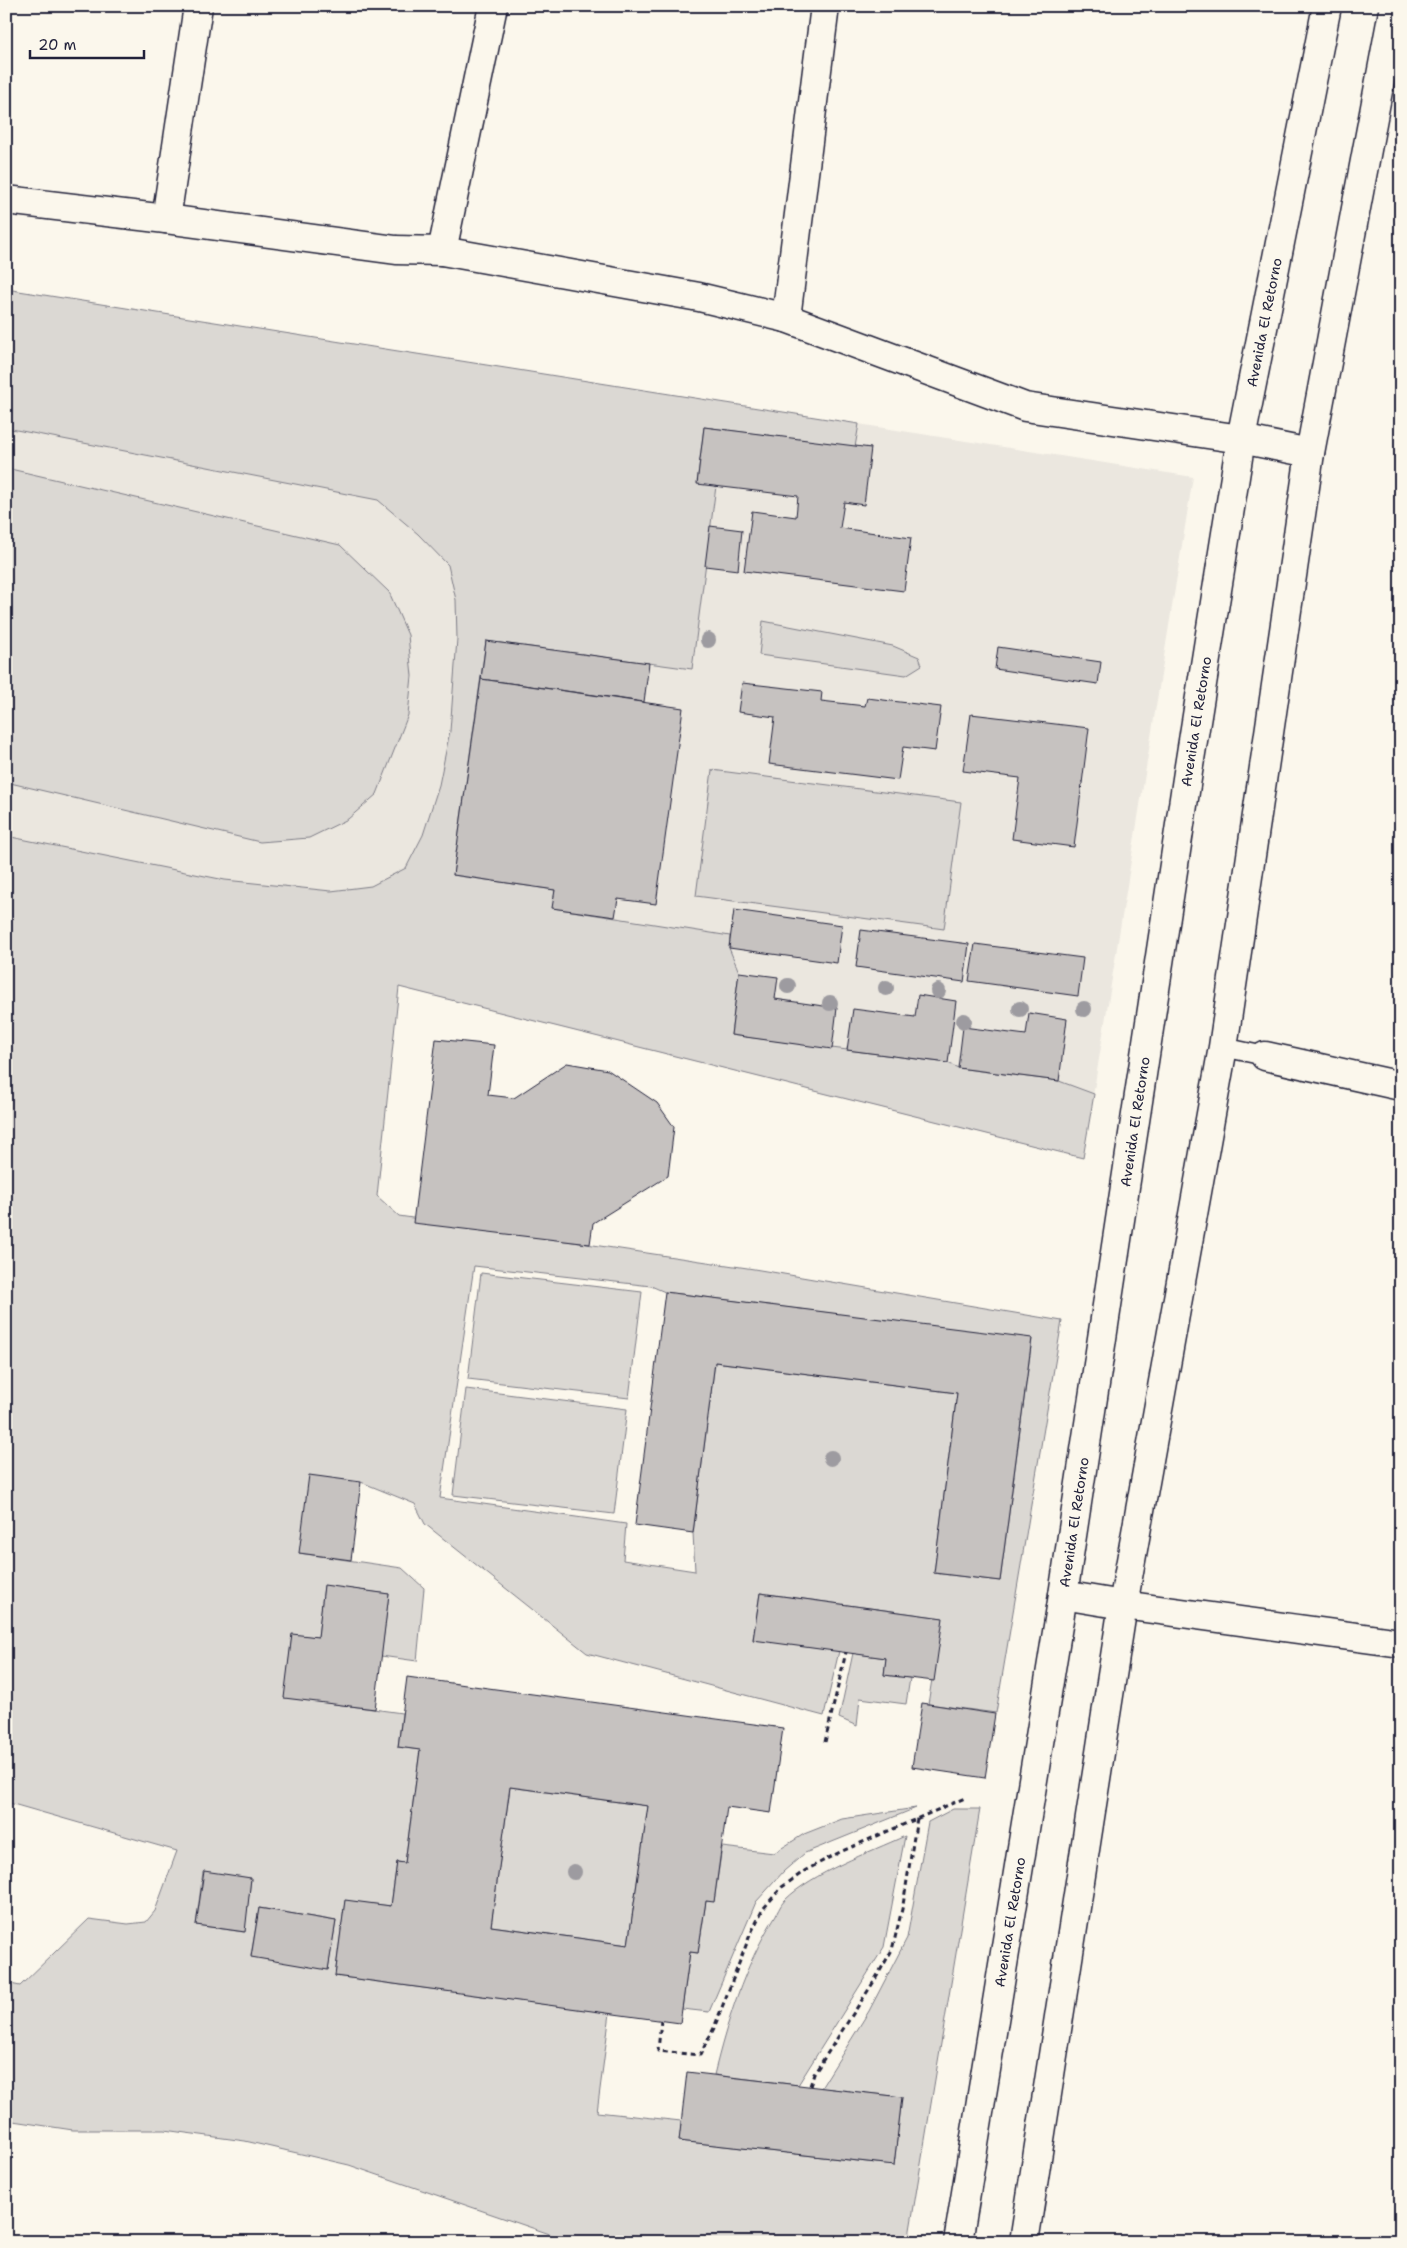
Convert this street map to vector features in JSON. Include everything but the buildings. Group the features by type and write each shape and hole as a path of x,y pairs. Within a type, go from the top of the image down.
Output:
{"main road":[{"path":"166,219 198,6"},
{"path":"442,251 493,6"},
{"path":"786,318 826,6"},
{"name":"Avenida El Retorno","path":"958,2242 1064,1595 1185,792 1241,439 1327,6"},
{"path":"1024,2242 1123,1605 1223,1046 1310,453 1394,6"},
{"path":"6,200 166,219 396,250 442,251 699,297 786,318 1025,407 1241,439 1310,453"},
{"path":"1265,1056 1401,1086"},
{"path":"1064,1595 1123,1605 1401,1643"}],"lane":[{"path":"1223,1046 1265,1056"}],"path":[{"path":"826,1742 846,1652"},
{"path":"661,2020 658,2051 700,2055 714,2028 750,1935 763,1909 782,1886 806,1870 840,1852 967,1797"},
{"path":"810,2086 814,2074 892,1950 903,1905 917,1818"}],"shaded area":[{"path":"6,289 1193,477 1083,1158 399,987 6,883"},
{"path":"6,289 859,424 855,447 704,427 697,483 716,486 692,669 486,641 453,875 555,890 553,908 730,936 729,948 739,972 731,1035 948,1063 958,1068 1059,1081 1094,1094 1083,1158 399,987 377,1196 399,1216 754,1269 1062,1321 996,1713 928,1704 942,1618 760,1593 753,1639 839,1651 824,1716 587,1653 425,1524 415,1504 361,1482 299,1553 402,1568 424,1588 417,1661 381,1656 389,1594 324,1586 318,1637 292,1635 285,1697 402,1713 398,1747 420,1750 405,1863 397,1862 391,1906 345,1901 335,1976 610,2013 597,2112 681,2121 680,2141 894,2165 902,2097 821,2088 869,2011 907,1938 928,1822 953,1809 980,1809 908,2242 573,2242 349,2165 245,2141 164,2130 73,2130 6,2120 6,1983 20,1986 89,1919 128,1924 146,1922 155,1911 177,1851 6,1802 6,836 225,880 331,891 371,886 406,868 423,835 439,785 450,731 457,639 456,600 448,565 418,534 378,500 6,428","holes":["474,1266 651,1286 665,1292 1032,1339 1000,1581 934,1573 957,1393 715,1362 693,1533 695,1571 623,1560 626,1524 440,1498","203,1872 251,1879 244,1932 196,1925","259,1908 336,1921 328,1969 251,1956"]},
{"path":"6,468 340,545 389,592 408,635 412,676 408,715 377,794 348,819 309,838 260,842 6,782"},
{"path":"763,621 893,646 919,657 922,665 906,675 759,655"},
{"path":"712,770 961,802 944,929 696,896"},
{"path":"481,1273 642,1292 629,1398 468,1379"},
{"path":"466,1389 627,1409 614,1514 453,1495"},
{"path":"853,1653 886,1658 884,1675 910,1678 906,1704 860,1698 857,1726 839,1718"},
{"path":"510,1787 648,1806 628,1945 491,1926"},
{"path":"916,1808 805,1853 784,1871 756,1902 709,2012 682,2009 690,1952 698,1953 706,1901 714,1901 722,1847 774,1853 804,1834 842,1819"},
{"path":"905,1836 884,1947 798,2085 714,2075 731,2015 745,1976 753,1957 783,1902 796,1890 826,1872"}]}
